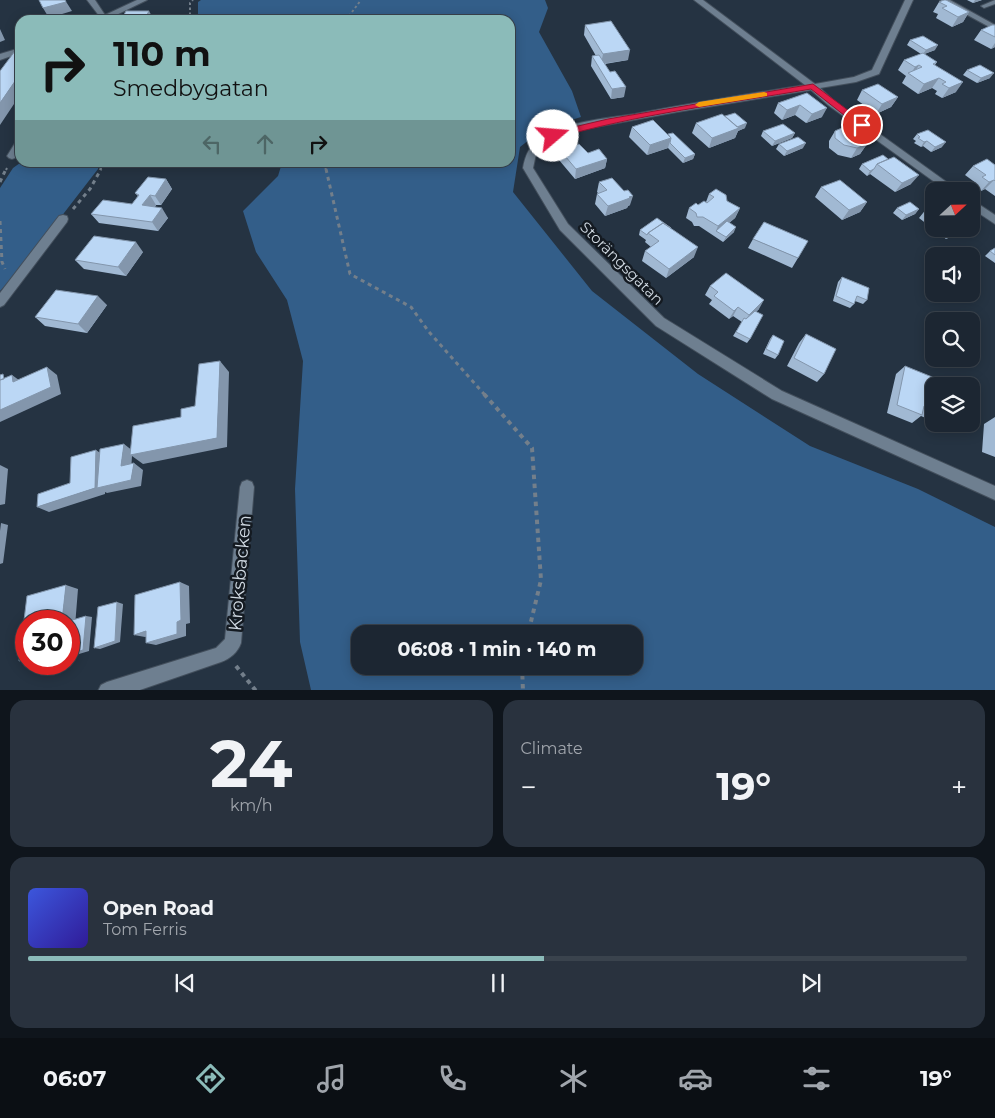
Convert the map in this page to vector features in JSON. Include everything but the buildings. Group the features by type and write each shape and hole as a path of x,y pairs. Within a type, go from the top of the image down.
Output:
{"street":[{"path":"91,0 100,15"},
{"path":"111,15 143,0"},
{"path":"698,0 813,86 832,103 942,182"},
{"name":"Storängsgatan","path":"909,0 876,72 856,79 626,118 564,132 542,141 531,152 528,168 564,227 660,322 777,395 995,493"},
{"path":"944,0 995,28"},
{"path":"0,57 15,52"},
{"path":"12,156 15,151"},
{"path":"980,209 995,220"},
{"path":"0,302 63,219"},
{"name":"Kroksbacken","path":"222,654 234,643 247,487"},
{"path":"107,690 180,669 222,654"}],"lane":[{"path":"984,6 995,2"}],"path":[{"path":"190,15 190,3 193,0"},
{"path":"350,15 361,0"},
{"path":"63,219 78,205 102,167"},
{"path":"325,167 350,274 411,307 429,332 532,448 541,580 530,625"},
{"path":"0,220 1,261 12,285"},
{"path":"222,654 238,667 256,690"},
{"path":"522,675 523,690"}],"shaded area":[{"path":"201,0 545,0 548,8 539,32 572,91 581,117 543,129 520,147 513,192 592,291 698,374 810,446 918,489 995,527 995,690 311,690 300,642 295,489 303,361 287,300 256,252 243,211 278,176 281,167 515,167 515,15 198,15 198,2"},
{"path":"98,167 98,169 64,213 51,235 0,291 0,188 13,168"}],"slow traffic":[{"path":"699,105 764,94"}],"route":[{"path":"553,136 608,121 813,86 862,125"}]}
